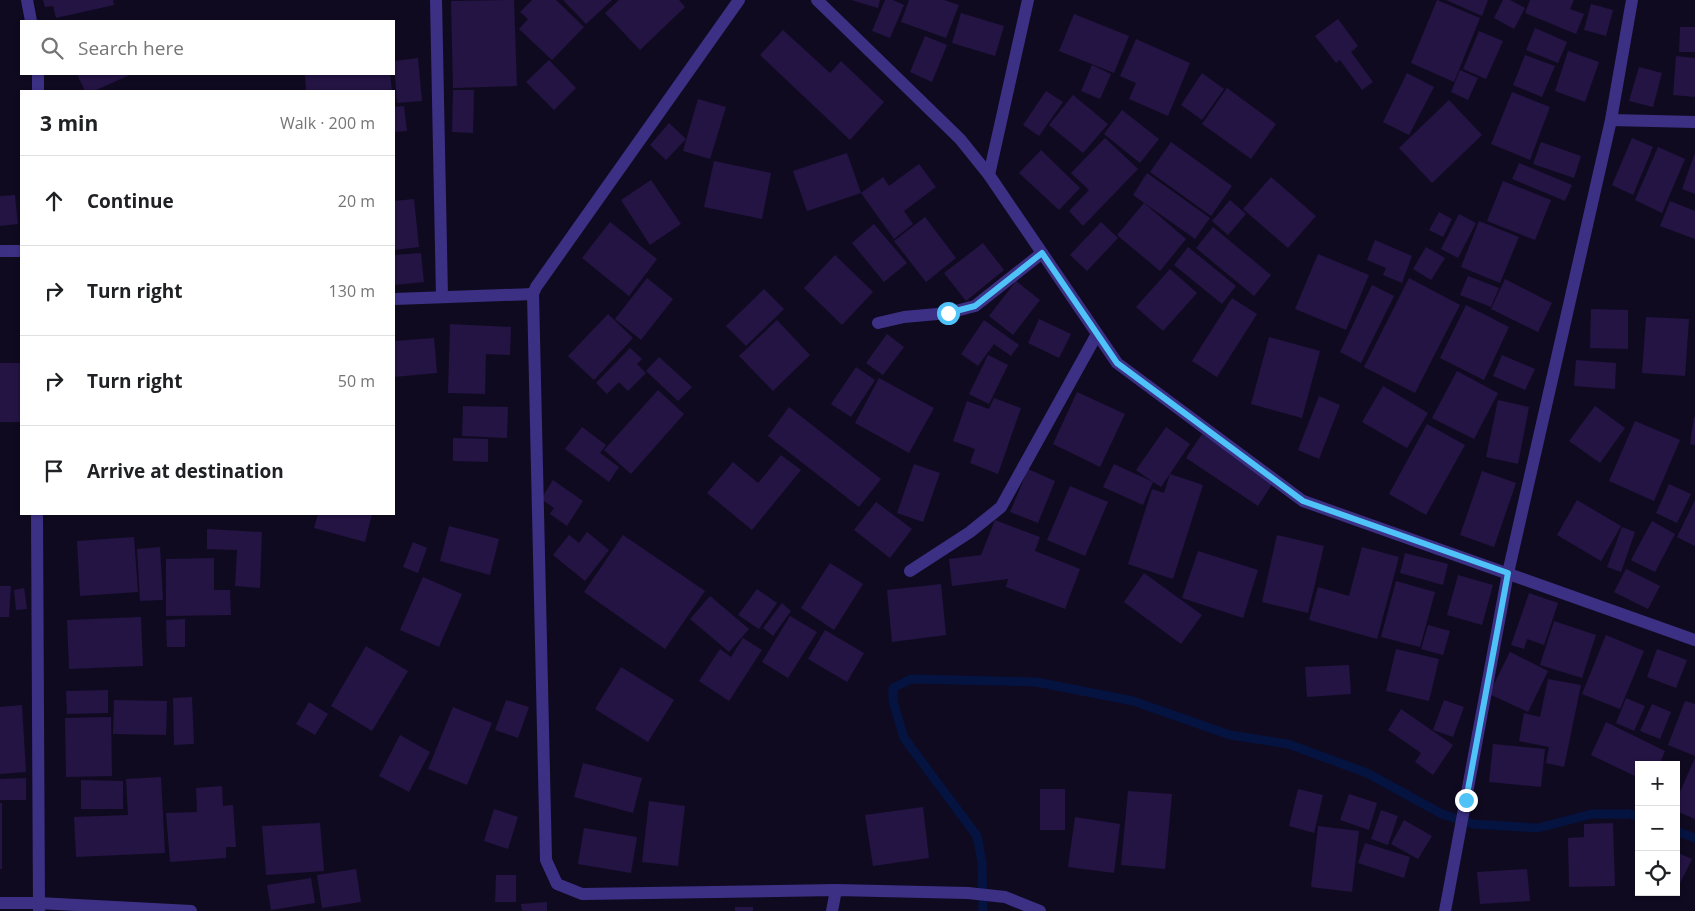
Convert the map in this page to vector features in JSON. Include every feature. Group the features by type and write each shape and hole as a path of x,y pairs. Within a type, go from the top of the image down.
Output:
{"street":[{"path":"28,0 30,20"},
{"path":"436,0 442,297"},
{"path":"739,0 536,287 533,294 546,860 557,884 582,894 836,890 968,893 1005,897 1041,911"},
{"path":"817,0 960,139 989,175 1117,363 1303,501 1695,640"},
{"path":"989,175 1028,0"},
{"path":"1445,911 1508,573 1611,120 1632,0"},
{"path":"38,75 38,90"},
{"path":"1611,120 1695,122"},
{"path":"0,251 20,251"},
{"path":"878,323 904,317 948,313 975,306 1042,253"},
{"path":"395,299 533,294"},
{"path":"910,571 970,532 1001,507 1097,334"},
{"path":"37,515 38,907"},
{"path":"832,911 836,890"},
{"path":"0,903 38,907 191,911"}],"building":[{"path":"43,0 113,0 114,5 56,18 53,6 45,7"},
{"path":"514,0 517,86 453,88 451,1"},
{"path":"532,0 556,0 584,27 552,60 519,29 528,19 520,12"},
{"path":"563,0 612,0 586,24"},
{"path":"619,0 679,0 685,7 640,50 605,13"},
{"path":"851,0 880,0 878,8"},
{"path":"885,0 893,0 904,5 890,38 872,31"},
{"path":"909,0 944,0 959,5 946,38 901,22"},
{"path":"1437,0 1480,18 1454,82 1411,63"},
{"path":"1446,0 1488,0 1482,16"},
{"path":"1503,0 1510,0 1525,8 1514,29 1494,18"},
{"path":"1530,0 1574,0 1570,9 1584,14 1576,34 1525,13"},
{"path":"1591,4 1613,10 1606,36 1584,30"},
{"path":"961,13 1004,26 995,56 952,43"},
{"path":"1074,14 1129,36 1114,73 1059,51"},
{"path":"1338,19 1358,46 1351,52 1373,82 1362,90 1340,60 1336,63 1315,36"},
{"path":"1680,27 1695,27 1695,52 1679,52"},
{"path":"1535,28 1567,42 1558,63 1526,50"},
{"path":"783,30 830,73 841,61 884,102 850,140 760,55"},
{"path":"1479,31 1503,41 1486,79 1463,69"},
{"path":"925,36 947,45 932,82 910,72"},
{"path":"1136,39 1190,63 1168,116 1129,99 1136,83 1120,76"},
{"path":"1568,51 1599,62 1585,102 1555,91"},
{"path":"1525,55 1555,66 1542,97 1513,85"},
{"path":"1676,56 1695,58 1695,97 1673,95"},
{"path":"418,58 422,101 397,103 395,61"},
{"path":"549,60 576,88 554,110 526,82"},
{"path":"1092,65 1111,74 1100,99 1081,91"},
{"path":"1639,67 1662,73 1653,107 1629,101"},
{"path":"1460,70 1478,78 1468,100 1451,92"},
{"path":"1202,73 1224,89 1202,120 1181,105"},
{"path":"1407,73 1434,87 1409,135 1383,122"},
{"path":"77,75 130,75 96,90 85,90"},
{"path":"305,75 390,75 392,90 306,90"},
{"path":"1227,88 1276,124 1251,159 1202,124"},
{"path":"453,90 474,90 473,133 452,132"},
{"path":"1046,91 1063,102 1039,136 1023,125"},
{"path":"1512,92 1550,107 1530,160 1491,144"},
{"path":"1073,95 1108,124 1083,153 1049,125"},
{"path":"698,99 726,107 710,159 683,151"},
{"path":"1449,100 1482,135 1432,183 1399,148"},
{"path":"404,106 407,131 395,132 395,107"},
{"path":"1122,110 1159,139 1140,163 1104,134"},
{"path":"669,123 686,139 666,160 650,145"},
{"path":"1105,138 1138,169 1083,226 1069,211 1089,190 1071,173"},
{"path":"1632,138 1653,147 1633,195 1612,185"},
{"path":"1171,142 1232,186 1211,216 1150,172"},
{"path":"1541,142 1581,156 1574,178 1533,164"},
{"path":"1658,147 1685,159 1662,213 1635,200"},
{"path":"1041,150 1080,188 1059,210 1019,173"},
{"path":"847,153 861,193 807,211 793,171"},
{"path":"1695,153 1695,194 1682,189"},
{"path":"714,161 771,173 762,219 704,207"},
{"path":"1519,163 1572,185 1565,201 1512,179"},
{"path":"919,164 936,187 904,211 913,224 894,239 861,193 883,177 889,186"},
{"path":"1147,173 1210,218 1195,239 1133,195"},
{"path":"1271,177 1316,216 1288,248 1243,209"},
{"path":"651,180 681,224 650,245 621,200"},
{"path":"1503,181 1551,200 1535,240 1487,221"},
{"path":"15,195 18,224 0,226 0,196"},
{"path":"414,199 419,247 395,250 395,201"},
{"path":"1230,200 1246,214 1228,235 1212,221"},
{"path":"1670,201 1695,211 1695,239 1660,226"},
{"path":"1144,203 1186,239 1160,271 1117,235"},
{"path":"1439,212 1452,219 1443,237 1429,230"},
{"path":"1459,214 1476,223 1458,258 1441,249"},
{"path":"925,217 956,258 926,282 894,241"},
{"path":"1479,221 1519,237 1500,283 1461,267"},
{"path":"610,222 657,259 629,296 582,258"},
{"path":"1101,222 1118,238 1087,271 1070,255"},
{"path":"874,224 907,263 884,282 852,243"},
{"path":"1213,227 1271,275 1254,296 1196,248"},
{"path":"1375,240 1412,256 1402,283 1383,275 1386,268 1367,260"},
{"path":"983,243 1004,270 966,301 944,273"},
{"path":"1188,247 1236,286 1222,304 1174,265"},
{"path":"1426,247 1445,258 1431,280 1413,269"},
{"path":"421,253 424,282 395,285 395,255"},
{"path":"1318,254 1369,275 1346,330 1295,309"},
{"path":"835,255 873,292 842,325 804,288"},
{"path":"1170,269 1197,293 1163,331 1136,307"},
{"path":"1468,276 1499,288 1491,307 1460,295"},
{"path":"647,278 673,299 641,340 615,319"},
{"path":"1409,278 1460,305 1415,393 1364,367"},
{"path":"1505,279 1552,303 1538,332 1491,309"},
{"path":"1016,281 1040,300 1013,335 989,316"},
{"path":"1372,285 1394,296 1361,363 1340,352"},
{"path":"764,289 784,309 746,346 726,326"},
{"path":"1232,298 1257,314 1217,377 1192,361"},
{"path":"1466,305 1509,327 1484,380 1440,358"},
{"path":"1591,309 1628,310 1628,349 1590,348"},
{"path":"608,314 633,338 594,380 568,356"},
{"path":"1646,317 1689,319 1685,376 1642,373"},
{"path":"1039,319 1071,334 1059,358 1028,343"},
{"path":"777,320 810,355 773,391 739,356"},
{"path":"984,320 1019,345 1011,356 994,344 978,366 961,354"},
{"path":"450,324 511,327 510,355 486,354 485,394 448,393"},
{"path":"887,334 904,347 883,375 866,363"},
{"path":"1269,337 1320,351 1302,418 1251,404"},
{"path":"434,338 437,373 395,377 395,341"},
{"path":"630,348 642,359 637,364 646,373 628,391 619,382 607,394 596,383"},
{"path":"988,355 1008,365 989,404 969,394"},
{"path":"1502,355 1535,369 1525,390 1493,376"},
{"path":"659,357 692,387 678,401 646,371"},
{"path":"1576,360 1616,363 1615,389 1574,386"},
{"path":"0,363 20,363 20,422 0,422"},
{"path":"856,367 875,380 851,417 831,404"},
{"path":"1457,371 1498,393 1474,439 1432,418"},
{"path":"879,378 934,408 909,453 855,423"},
{"path":"1383,386 1428,413 1407,448 1362,422"},
{"path":"658,390 684,414 631,474 604,450"},
{"path":"1077,392 1125,414 1100,467 1053,444"},
{"path":"1319,396 1340,405 1319,459 1298,450"},
{"path":"994,398 1021,408 998,474 970,463 975,449 953,441 967,401 989,409"},
{"path":"1498,400 1529,407 1518,464 1486,457"},
{"path":"463,406 508,407 507,438 462,436"},
{"path":"1595,406 1625,428 1600,463 1569,441"},
{"path":"789,407 881,479 859,507 768,436"},
{"path":"1695,418 1695,445 1690,444"},
{"path":"1635,421 1680,440 1654,501 1609,481"},
{"path":"1427,424 1465,445 1426,515 1389,494"},
{"path":"582,427 606,445 600,453 619,467 609,482 565,449"},
{"path":"1166,427 1190,444 1161,487 1136,470"},
{"path":"1202,434 1274,481 1258,506 1186,458"},
{"path":"453,438 488,439 488,462 453,461"},
{"path":"781,455 801,470 752,530 707,493 733,462 758,483"},
{"path":"914,464 940,473 923,522 897,513"},
{"path":"1114,464 1153,482 1143,505 1103,487"},
{"path":"1028,469 1055,481 1038,523 1010,512"},
{"path":"1482,471 1516,483 1494,547 1460,535"},
{"path":"1170,474 1203,485 1173,579 1128,564 1152,489 1164,493"},
{"path":"553,480 583,501 567,526 550,514 554,508 541,499"},
{"path":"1669,484 1691,494 1677,523 1656,513"},
{"path":"1070,486 1108,502 1085,556 1047,540"},
{"path":"1577,500 1621,526 1601,561 1557,535"},
{"path":"1695,500 1695,546 1677,537"},
{"path":"876,502 912,529 890,558 854,530"},
{"path":"318,515 372,515 365,542 314,528"},
{"path":"995,520 1040,537 1035,551 1080,569 1065,609 1006,587 1008,579 952,586 949,559 981,555"},
{"path":"1652,521 1675,534 1655,572 1631,560"},
{"path":"449,526 499,539 490,575 440,561"},
{"path":"1622,527 1635,532 1621,572 1607,567"},
{"path":"207,529 262,532 260,588 235,586 237,550 207,549"},
{"path":"587,532 609,550 585,581 553,555 569,535 579,543"},
{"path":"623,535 705,591 665,649 584,592"},
{"path":"1277,535 1324,546 1308,613 1262,602"},
{"path":"134,537 138,592 80,596 77,541"},
{"path":"413,542 427,548 418,573 403,567"},
{"path":"160,547 163,600 140,601 137,549"},
{"path":"1362,547 1399,557 1377,639 1309,620 1318,587 1349,596"},
{"path":"1198,551 1258,570 1243,618 1182,598"},
{"path":"1405,553 1448,564 1443,585 1400,573"},
{"path":"214,558 214,590 230,590 231,615 166,616 166,559"},
{"path":"830,563 863,584 834,630 801,608"},
{"path":"1626,569 1660,586 1648,609 1614,592"},
{"path":"1144,573 1202,615 1181,644 1124,602"},
{"path":"1458,575 1493,585 1482,625 1447,615"},
{"path":"423,577 462,594 439,647 400,630"},
{"path":"1396,581 1435,592 1420,647 1381,637"},
{"path":"941,584 946,635 892,642 887,590"},
{"path":"0,586 11,586 9,617 0,617"},
{"path":"24,588 27,609 16,610 14,590"},
{"path":"757,589 777,603 759,629 738,615"},
{"path":"1529,593 1558,603 1544,645 1527,639 1524,649 1511,645"},
{"path":"710,596 749,629 729,652 690,619"},
{"path":"782,603 791,611 773,636 763,628"},
{"path":"790,616 817,632 788,678 762,662"},
{"path":"141,617 143,666 69,669 67,620"},
{"path":"185,619 185,647 167,647 166,620"},
{"path":"1554,621 1596,635 1582,678 1540,665"},
{"path":"1428,625 1450,631 1443,655 1421,649"},
{"path":"825,630 864,653 847,682 808,659"},
{"path":"1606,635 1644,651 1620,709 1582,694"},
{"path":"743,638 762,650 729,701 699,681 720,649 731,657"},
{"path":"366,646 408,671 372,731 331,706"},
{"path":"1396,649 1439,659 1429,701 1386,691"},
{"path":"1657,649 1687,660 1676,688 1647,677"},
{"path":"1510,652 1548,671 1528,712 1489,694"},
{"path":"1349,665 1351,694 1307,697 1305,667"},
{"path":"621,667 674,700 648,742 595,709"},
{"path":"1548,679 1581,685 1564,767 1546,763 1549,747 1519,741 1524,713 1540,717"},
{"path":"108,690 108,713 67,714 66,691"},
{"path":"192,697 194,744 174,745 173,698"},
{"path":"1626,698 1645,706 1634,731 1616,723"},
{"path":"114,700 167,701 166,735 113,734"},
{"path":"506,700 529,707 518,738 495,730"},
{"path":"1444,700 1464,707 1453,737 1433,730"},
{"path":"1685,701 1695,704 1695,756 1668,745"},
{"path":"309,702 328,714 315,735 296,724"},
{"path":"1652,704 1671,712 1660,739 1640,731"},
{"path":"22,705 26,772 0,774 0,707"},
{"path":"453,707 492,723 467,785 428,769"},
{"path":"1401,709 1453,745 1433,775 1415,762 1421,753 1388,730"},
{"path":"111,717 112,776 66,777 65,718"},
{"path":"1606,722 1665,751 1661,761 1635,761 1635,776 1591,755"},
{"path":"400,735 430,752 409,792 379,776"},
{"path":"1493,744 1545,749 1541,787 1489,782"},
{"path":"1695,758 1695,819 1680,813 1680,792"},
{"path":"583,763 642,778 633,813 574,797"},
{"path":"161,777 165,853 76,857 74,817 128,815 126,779"},
{"path":"26,778 26,800 0,800 0,779"},
{"path":"81,780 123,781 123,809 81,809"},
{"path":"222,786 223,806 233,805 236,847 226,847 226,858 170,862 166,813 197,812 196,788"},
{"path":"1040,789 1065,789 1065,830 1040,830"},
{"path":"1298,789 1323,795 1314,833 1289,826"},
{"path":"1128,791 1172,794 1165,869 1121,865"},
{"path":"1349,794 1377,803 1369,830 1340,820"},
{"path":"649,801 685,806 678,866 642,862"},
{"path":"0,803 2,803 2,869 0,869"},
{"path":"923,807 929,858 873,866 865,815"},
{"path":"494,809 518,817 508,849 484,841"},
{"path":"1381,810 1398,816 1388,845 1371,839"},
{"path":"1075,817 1120,824 1114,873 1068,867"},
{"path":"1404,820 1432,836 1418,859 1391,844"},
{"path":"320,823 324,871 266,875 262,826"},
{"path":"1613,823 1615,886 1569,887 1568,838 1584,837 1584,824"},
{"path":"1318,826 1359,831 1352,892 1311,887"},
{"path":"584,828 637,837 631,873 578,864"},
{"path":"1365,843 1410,857 1404,878 1358,863"},
{"path":"1680,854 1692,859 1680,883"},
{"path":"356,869 361,902 322,908 317,875"},
{"path":"1527,869 1530,901 1480,904 1477,872"},
{"path":"496,875 516,875 516,902 495,902"},
{"path":"311,878 315,903 271,910 267,885"},
{"path":"547,902 547,911 522,911 521,904"},
{"path":"735,907 753,907 753,911 735,911"}],"waterway":[{"path":"983,911 982,862 977,836 904,738 893,701 893,688 911,679 1036,682 1133,701 1230,735 1288,744 1367,773 1442,814 1473,824 1538,828 1592,814 1635,816"},
{"path":"1680,832 1695,838"}],"route":[{"path":"948,313 975,306 1042,253 1117,363 1303,501 1508,573 1466,800"}]}
